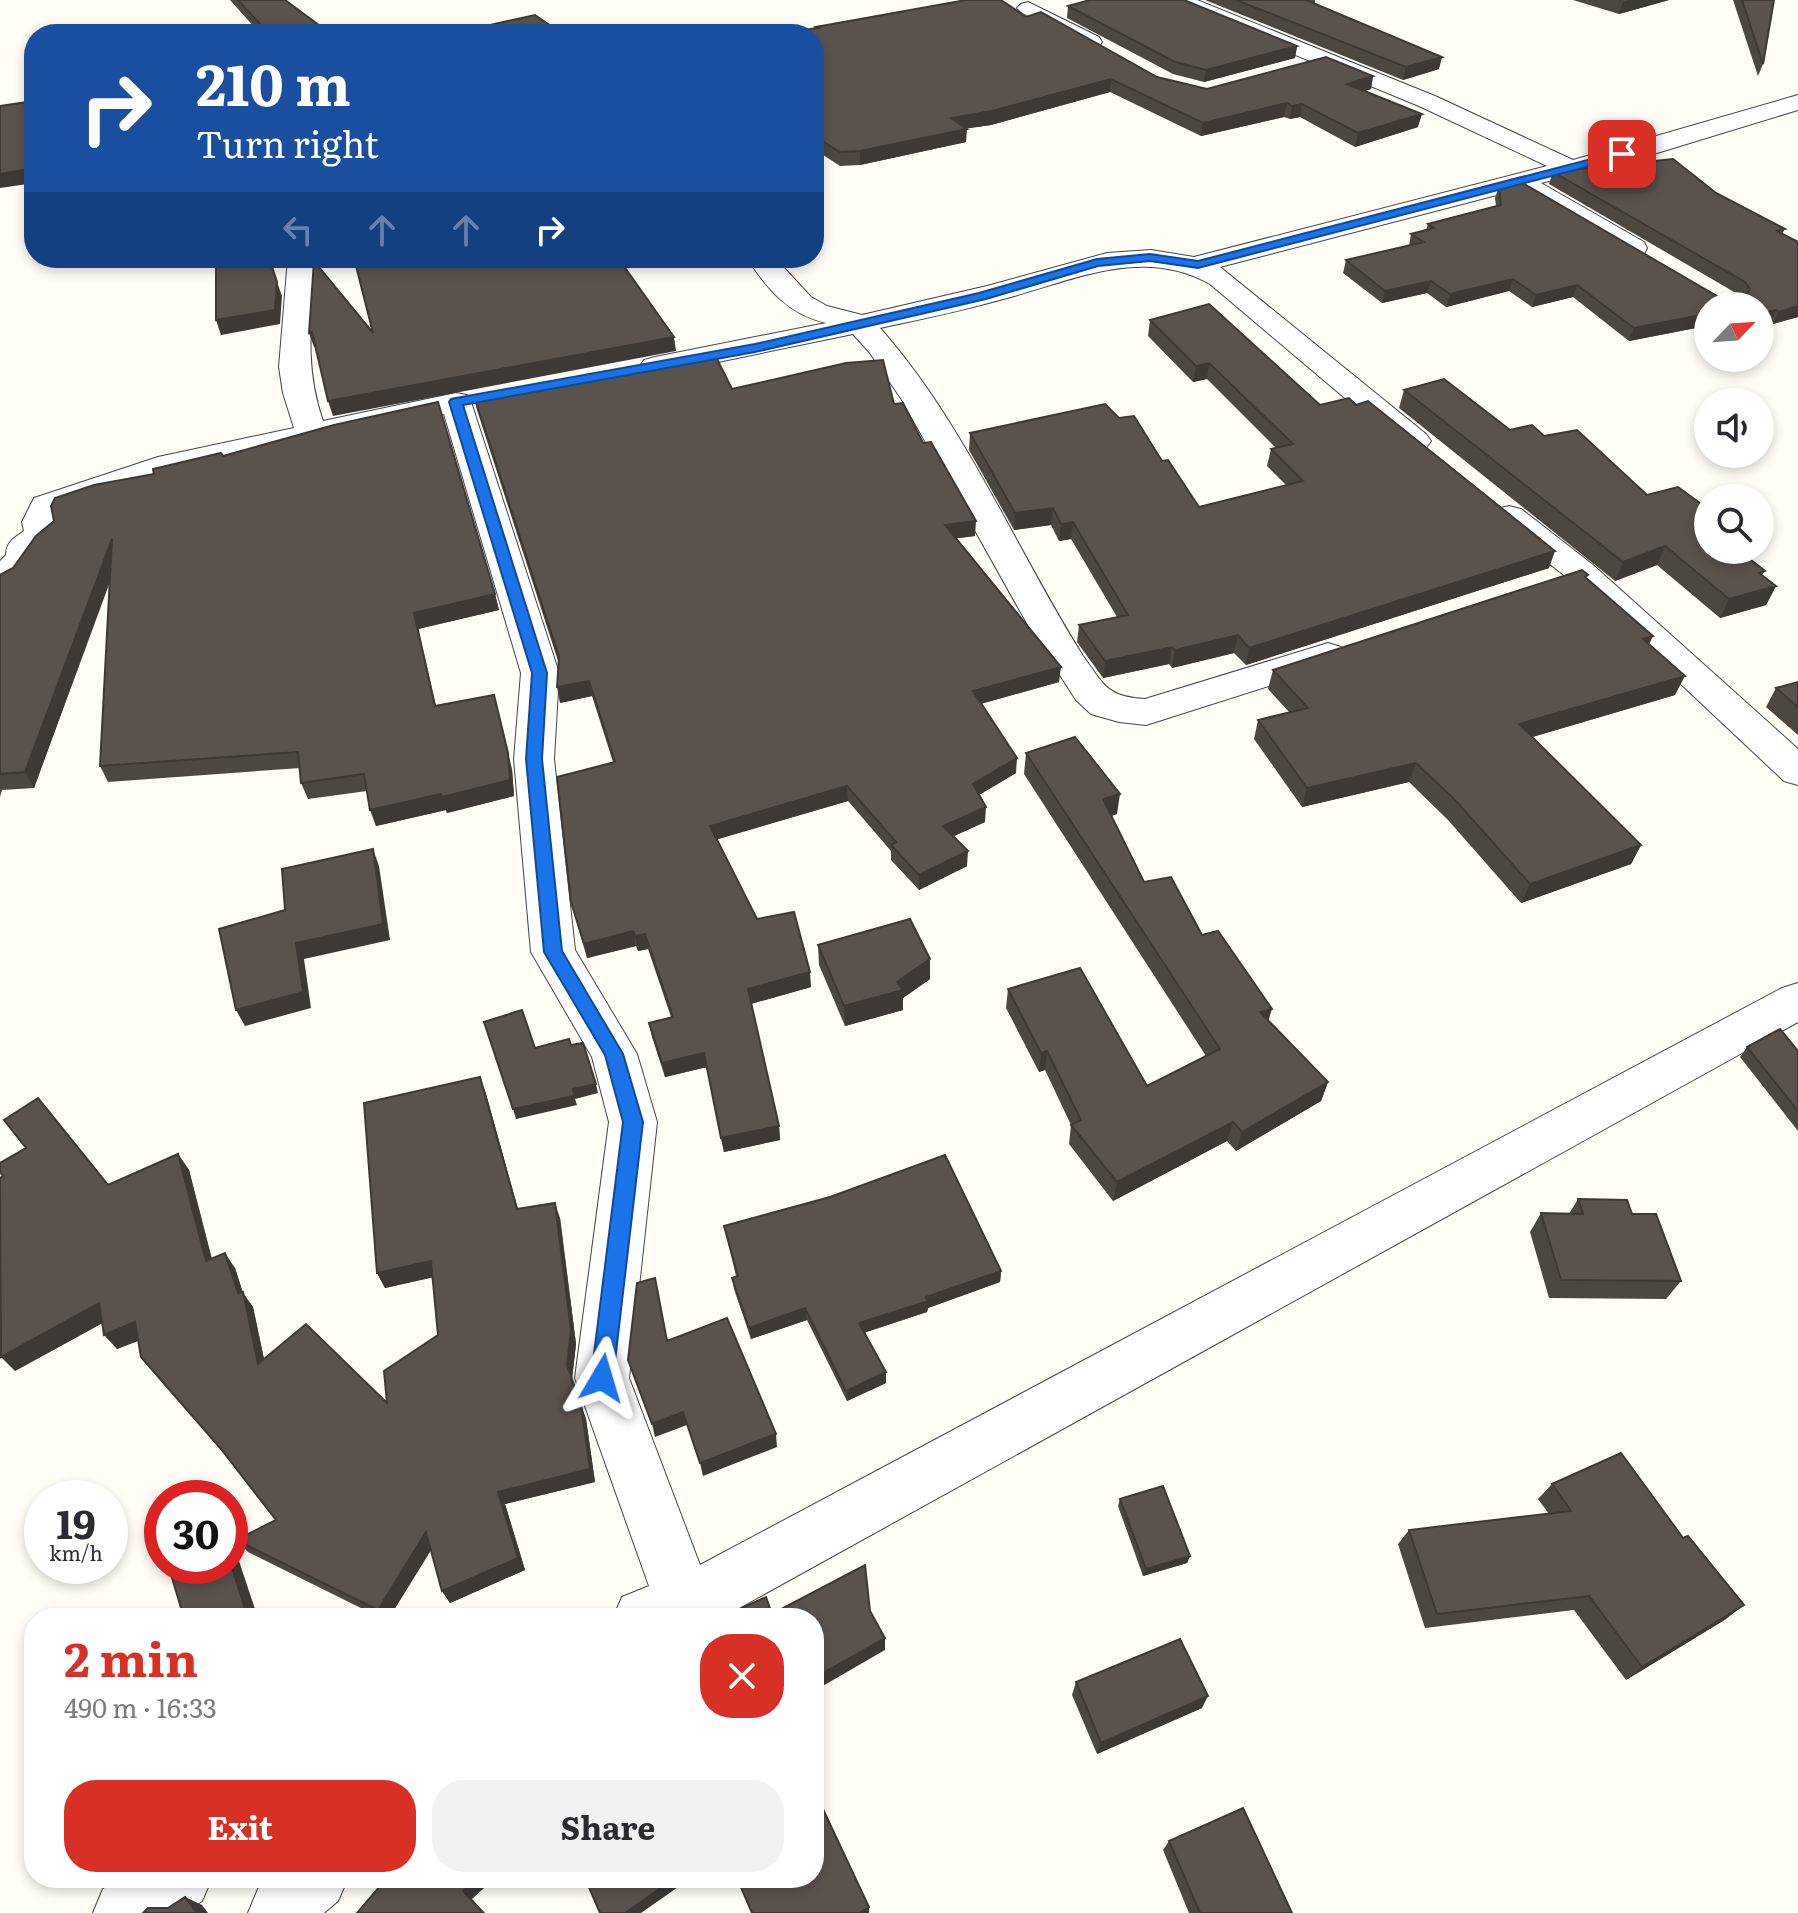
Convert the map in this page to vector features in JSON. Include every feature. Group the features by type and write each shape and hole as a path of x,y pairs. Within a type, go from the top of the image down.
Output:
{"street":[{"path":"1179,0 1427,101 1570,168"},
{"path":"1028,8 1110,52"},
{"path":"1287,71 1325,60"},
{"path":"635,370 755,348 982,296 1097,263 1150,258 1198,264 1648,148 1798,102"},
{"path":"1519,181 1650,257"},
{"path":"1198,264 1234,289 1436,458"},
{"path":"301,268 294,367 298,393 311,431"},
{"path":"769,268 785,288 813,311 857,324 890,359 939,434 1063,653 1091,694 1103,704 1146,712 1358,646"},
{"path":"0,581 23,557 23,547 42,535 39,522 46,505 169,464 471,399 540,673 534,759 553,952 614,1054 633,1122 602,1378 663,1608"},
{"path":"1484,496 1566,577 1798,771"},
{"path":"671,1608 1798,1001"},
{"path":"127,1913 164,1888"},
{"path":"282,1913 302,1888"}],"building":[{"path":"238,0 285,0 317,24 260,24"},
{"path":"966,0 1001,0 1026,17 1041,12 1157,77 1207,89 1326,57 1373,76 1347,84 1422,114 1358,133 1302,104 1292,106 1287,103 1203,123 1111,79 992,111 951,118 967,129 860,151 840,152 824,142 824,26"},
{"path":"1090,0 1184,0 1297,46 1206,70 1175,62 1068,6"},
{"path":"1236,0 1306,0 1442,57 1406,67"},
{"path":"1742,0 1774,0 1763,64"},
{"path":"535,15 548,24 495,24"},
{"path":"24,102 24,170 0,174 0,106"},
{"path":"1673,159 1716,193 1785,229 1777,231 1798,242 1798,306 1774,310 1774,292 1748,292 1750,289 1745,282 1553,172"},
{"path":"1519,181 1710,292 1694,292 1694,316 1634,328 1577,285 1536,295 1513,279 1450,294 1431,281 1385,291 1346,260 1424,242 1411,234 1434,228 1428,224 1501,205 1499,186"},
{"path":"216,268 272,268 277,282 275,310 216,320"},
{"path":"314,268 320,268 373,333 357,268 625,268 674,337 328,401 312,332 309,333"},
{"path":"1209,304 1320,405 1349,398 1356,405 1368,401 1555,551 1249,648 1238,635 1175,650 1172,647 1105,661 1079,625 1128,615 1073,522 1061,524 1053,508 1015,513 970,433 1105,404 1119,418 1134,416 1162,461 1168,460 1199,507 1303,481 1271,449 1293,444 1209,363 1196,366 1150,320"},
{"path":"714,353 732,389 846,363 883,360 894,404 903,403 923,443 931,442 976,521 945,525 1061,667 973,691 1017,758 973,784 986,807 943,826 968,851 919,875 891,845 896,842 847,786 710,826 757,919 794,912 810,972 748,989 779,1126 721,1138 704,1053 662,1063 649,1023 673,1017 645,934 635,936 633,931 584,944 571,902 557,777 615,762 589,681 557,687 559,657 474,396"},
{"path":"1444,379 1510,430 1532,425 1544,436 1577,430 1647,495 1678,487 1694,499 1694,564 1756,564 1765,571 1759,573 1776,586 1729,599 1665,546 1623,562 1404,390"},
{"path":"438,402 495,594 414,613 435,706 494,695 508,753 510,780 370,810 364,774 301,783 298,752 100,766 112,539 25,772 0,774 0,575 13,568 36,536 54,521 51,506 55,498 94,485 154,474 153,469 221,453 223,456 334,425"},
{"path":"1582,570 1588,575 1585,577 1653,636 1643,639 1685,676 1519,724 1641,845 1530,884 1456,801 1416,763 1307,788 1258,720 1308,708 1273,670"},
{"path":"1798,682 1798,707 1776,688"},
{"path":"1075,737 1120,794 1103,799 1144,882 1171,877 1202,935 1218,931 1272,1009 1260,1012 1328,1082 1242,1132 1233,1122 1117,1182 1071,1125 1081,1120 1047,1051 1041,1053 1008,989 1080,968 1147,1086 1220,1049 1026,753"},
{"path":"373,849 383,924 296,943 303,992 236,1010 219,929 285,910 282,869"},
{"path":"910,919 930,959 897,982 903,990 844,1006 818,945"},
{"path":"522,1010 535,1048 569,1039 571,1045 583,1043 596,1084 573,1089 574,1096 513,1109 484,1022"},
{"path":"1780,1029 1798,1051 1798,1111 1747,1047"},
{"path":"480,1077 517,1209 555,1203 571,1330 567,1365 581,1405 590,1469 498,1492 518,1558 442,1591 426,1532 379,1608 374,1608 248,1546 248,1534 276,1520 248,1480 141,1357 135,1322 104,1335 99,1303 1,1357 0,1178 3,1176 0,1163 26,1148 4,1120 38,1098 108,1185 178,1154 206,1261 225,1253 238,1293 243,1292 258,1364 306,1324 387,1403 384,1371 438,1335 431,1261 377,1273 364,1103"},
{"path":"945,1155 1001,1271 926,1297 928,1301 859,1323 886,1372 846,1391 805,1308 749,1328 732,1278 738,1276 724,1226 830,1197"},
{"path":"1578,1199 1627,1200 1632,1214 1656,1214 1681,1281 1561,1280 1541,1213 1583,1214"},
{"path":"655,1278 667,1341 727,1318 776,1434 700,1463 683,1412 652,1424 628,1360 637,1283"},
{"path":"1621,1453 1683,1538 1688,1536 1744,1605 1642,1667 1589,1596 1437,1614 1409,1530 1571,1511 1552,1484"},
{"path":"1163,1486 1190,1556 1146,1569 1120,1499"},
{"path":"865,1565 870,1611 885,1638 824,1672 824,1608 783,1608"},
{"path":"174,1584 237,1584 245,1608 181,1608"},
{"path":"766,1597 770,1608 742,1608"},
{"path":"1180,1639 1208,1696 1101,1743 1076,1682"},
{"path":"1243,1808 1292,1913 1200,1913 1169,1841"},
{"path":"824,1811 869,1907 859,1913 752,1913 741,1888 824,1888"},
{"path":"378,1888 466,1888 463,1891 483,1913 357,1913"},
{"path":"589,1888 661,1888 625,1913 600,1913"},
{"path":"185,1897 197,1913 143,1913 148,1908 168,1908"}],"route":[{"path":"602,1378 633,1122 614,1054 553,952 534,759 540,673 456,402 755,348 982,296 1097,263 1150,258 1198,264 1622,154"}]}
